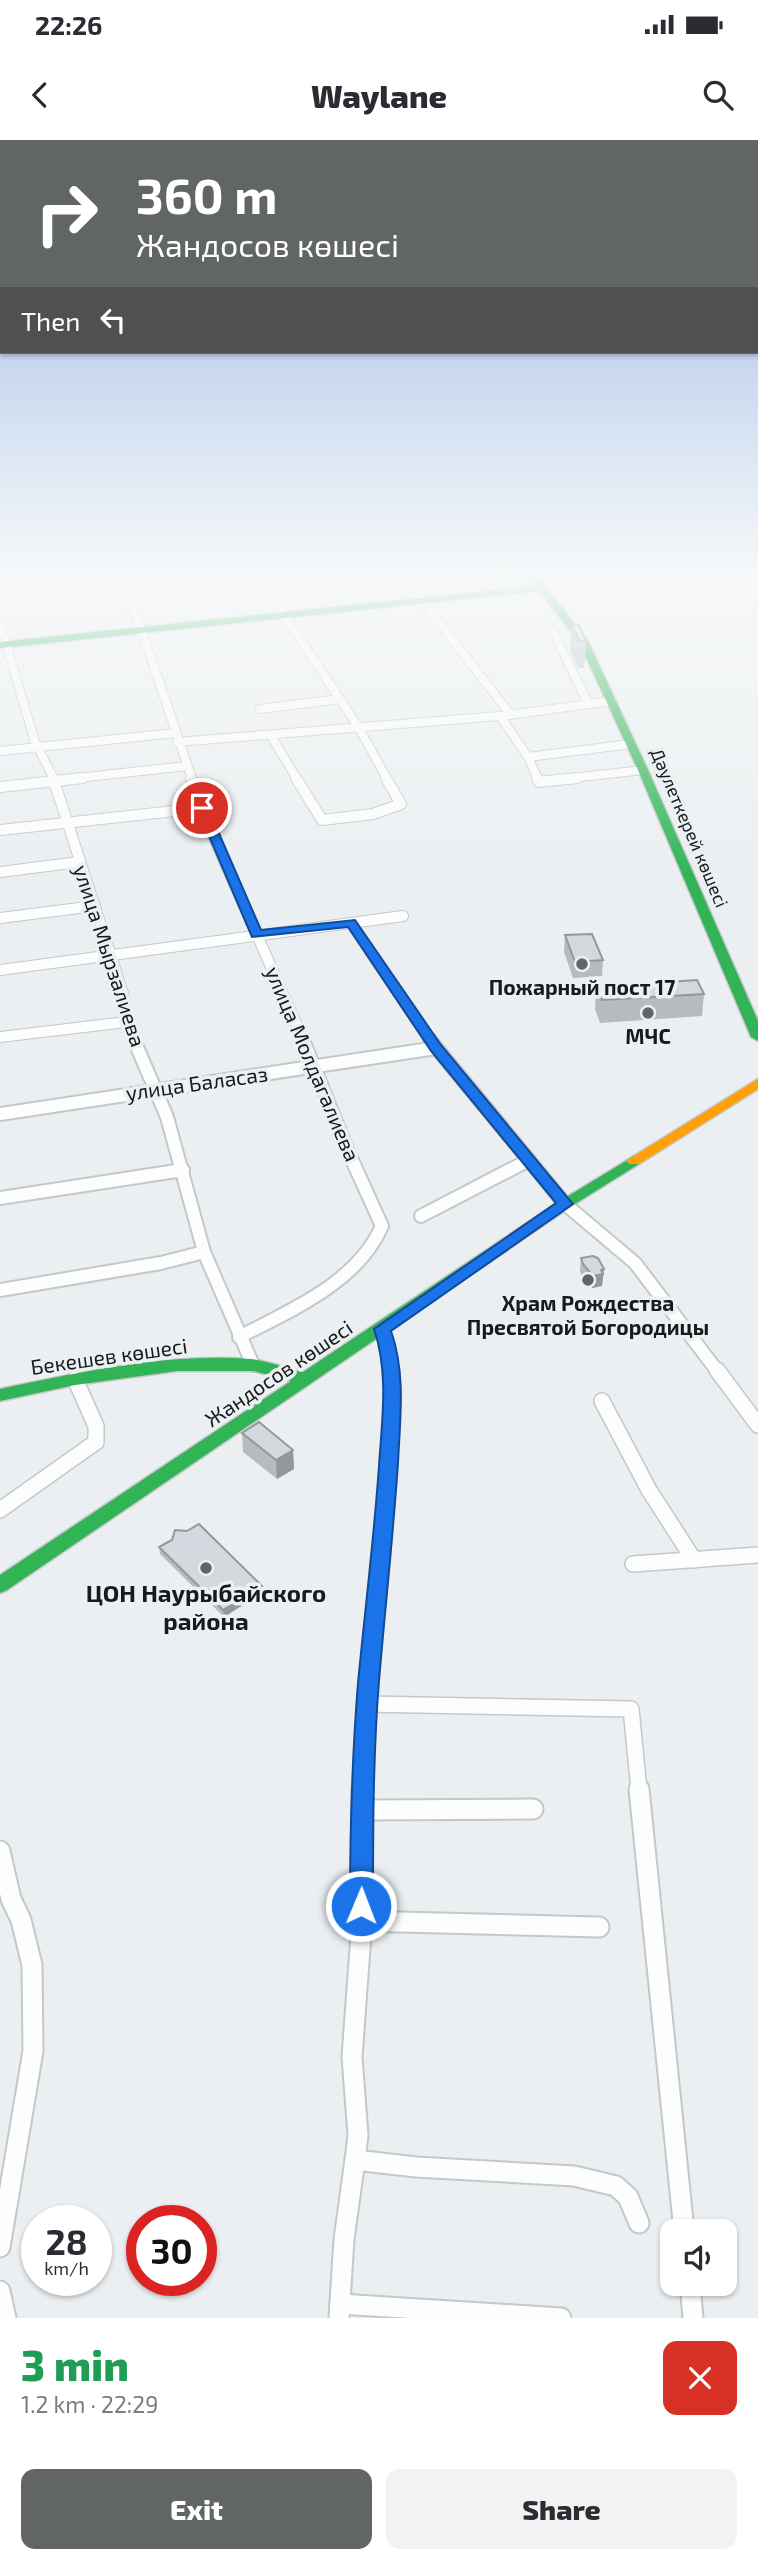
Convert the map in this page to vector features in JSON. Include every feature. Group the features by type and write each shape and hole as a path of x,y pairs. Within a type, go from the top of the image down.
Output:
{"main road":[{"name":"Дәулеткерей көшесі","path":"598,673 758,1037"},
{"path":"752,1086 758,1073"},
{"name":"Жандосов көшесі","path":"0,1585 565,1204 752,1086"},
{"name":"Бекешев көшесі","path":"0,1395 75,1379 177,1365 253,1366 307,1379"}],"street":[{"name":"улица Мырзалиева","path":"13,673 69,823 79,862 111,954 122,993 126,1022 155,1089 183,1170 204,1252 253,1366"},
{"name":"улица Молдагалиева","path":"155,673 202,808 382,1226 380,1234 365,1255 340,1279 239,1338"},
{"path":"271,736 322,820 373,814 401,804 359,728 323,673"},
{"path":"479,673 511,715"},
{"path":"572,673 587,704"},
{"path":"260,709 340,699"},
{"path":"0,751 38,746 176,738 271,736 511,715 612,701"},
{"path":"500,716 528,757 539,782 643,770"},
{"path":"528,757 631,744"},
{"path":"0,787 187,766"},
{"path":"0,830 202,808"},
{"path":"0,872 79,862"},
{"path":"0,918 95,906"},
{"path":"0,970 403,916"},
{"path":"351,923 436,1048 565,1204 635,1263 758,1425"},
{"path":"0,1037 126,1022"},
{"name":"улица Баласаз","path":"0,1114 436,1048"},
{"path":"421,1216 529,1160"},
{"path":"0,1198 183,1170"},
{"path":"0,1290 161,1263 204,1252"},
{"path":"382,1329 388,1347 393,1396 382,1563 367,1704 361,1921 352,2057 358,2135 347,2197 339,2311 561,2318"},
{"path":"0,1510 96,1442 96,1426 75,1379"},
{"path":"602,1401 649,1490 694,1560"},
{"path":"633,1564 758,1555"},
{"path":"367,1704 631,1709 683,2219"},
{"path":"362,1810 533,1809"},
{"path":"0,1851 11,1899 21,1920 32,1965 33,2051 0,2247"},
{"path":"361,1921 599,1927"},
{"path":"355,2160 416,2167 573,2176 616,2186 628,2197 639,2223"},
{"path":"0,2291 6,2318"},
{"path":"691,2296 693,2318"}],"building":[{"path":"592,934 603,960 575,962 565,935"},
{"path":"697,980 704,994 602,1000 596,987"},
{"path":"581,1258 598,1258 604,1269 601,1270 603,1274 593,1276 583,1264"},
{"path":"259,1422 293,1450 276,1460 242,1433"},
{"name":"ЦОН Наурыбайского района","path":"199,1524 262,1586 223,1610 159,1547 172,1540 175,1530 187,1531"}],"traffic: fast":[{"path":"598,673 643,770 758,1037"},
{"path":"0,1585 565,1204 634,1161"},
{"path":"0,1395 75,1379 177,1365 253,1365 307,1379"}],"traffic: slow":[{"path":"634,1161 758,1083"}],"place":[{"name":"Пожарный пост 17","path":"582,964"},
{"name":"МЧС","path":"648,1013"},
{"name":"Храм Рождества Пресвятой Богородицы","path":"588,1280"},
{"name":"ЦОН Наурыбайского района","path":"206,1568"}],"route":[{"path":"202,808 256,934 351,923 436,1048 565,1204 382,1329 388,1347 393,1396 382,1563 369,1681 362,1782 361,1906"}]}
